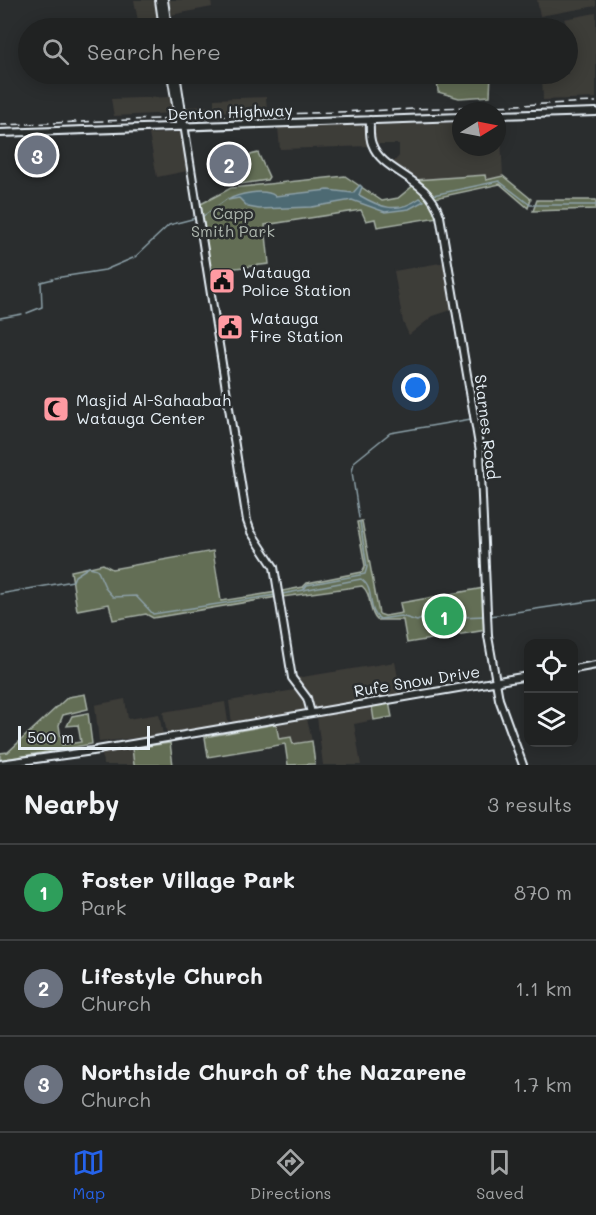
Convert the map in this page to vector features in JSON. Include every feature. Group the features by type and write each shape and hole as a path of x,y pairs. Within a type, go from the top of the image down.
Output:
{"main road":[{"path":"159,0 162,18"},
{"path":"164,0 167,18"},
{"path":"176,84 179,123 183,127 248,525 274,567 292,678 309,705 308,713"},
{"path":"506,116 596,112"},
{"name":"Denton Highway","path":"0,134 452,117"},
{"name":"Starnes Road","path":"370,120 371,141 376,151 430,194 440,216 480,450 486,616 495,682 501,706 523,765"},
{"path":"578,668 596,665"},
{"name":"Rufe Snow Drive","path":"0,764 290,720 308,713 524,677"}],"shaded area":[{"path":"134,0 154,0 158,18 137,18"},
{"path":"169,0 211,0 212,7 171,15"},
{"path":"537,0 596,0 596,6 540,16"},
{"path":"596,13 596,98 543,100 542,84 578,84 578,18 569,18"},
{"path":"171,97 174,113 114,116 111,99"},
{"path":"266,97 267,110 185,113 184,107 214,106 214,99"},
{"path":"452,122 452,156 502,156 503,176 485,180 485,175 416,180 393,163 399,156 399,144 376,144 374,128 377,125"},
{"path":"368,125 370,146 280,149 278,128"},
{"path":"181,132 187,171 157,177 149,134"},
{"path":"446,262 454,309 433,316 409,335 403,322 394,271"},
{"path":"395,662 401,693 313,709 308,692 296,678"},
{"path":"295,690 306,702 306,710 232,723 229,701"},
{"path":"125,699 128,719 159,714 163,735 99,742 95,705"},
{"path":"225,702 228,722 226,724 167,734 163,712"},
{"path":"372,707 374,720 354,724 361,765 323,765 317,717"},
{"path":"307,719 312,741 292,744 279,739 276,724"},
{"path":"132,748 134,765 103,765 102,752"}],"green space":[{"path":"438,84 491,84 490,96 459,98 438,92"},
{"path":"258,153 269,177 267,180 241,184 239,168 243,160"},
{"path":"485,175 486,180 503,176 531,199 528,208 500,184 435,198 416,180"},
{"name":"Capp Smith Park","path":"345,176 382,201 398,198 414,185 429,197 438,217 377,227 375,219 366,221 361,210 265,225 269,264 210,271 199,205 231,188"},
{"path":"537,200 596,200 596,209 533,211"},
{"path":"362,521 379,614 385,616 402,613 400,603 484,588 486,630 407,643 403,620 377,620 372,612 368,594 362,586 283,597 282,591 303,587 307,583 362,572 365,566 357,522"},
{"path":"213,551 221,601 277,592 277,597 153,618 146,614 113,620 109,604 77,610 71,571 103,564 112,569"},
{"path":"85,694 88,709 63,715 59,725 62,745 81,742 78,725 67,726 72,716 88,713 92,744 0,760 0,753 8,752 68,697"},
{"path":"389,702 392,717 374,720 372,707"},
{"path":"276,724 279,739 291,737 293,744 312,741 315,764 288,765 285,744 208,757 205,737"},
{"path":"170,743 173,765 134,765 132,748"}],"water":[{"path":"360,185 362,187 359,195 382,206 396,208 420,198 424,201 409,209 385,212 352,200 312,207 259,209 248,207 239,198 228,200 258,192 275,196 328,190 353,193"}],"waterway":[{"path":"433,195 499,181 530,205 596,205"},
{"path":"202,217 227,199"},
{"path":"135,257 169,225 196,218"},
{"path":"55,278 105,270 133,258"},
{"path":"27,313 42,307 41,282 53,279"},
{"path":"0,318 22,314"},
{"path":"359,518 352,472 354,462 390,433 471,419"},
{"path":"304,589 307,585 365,574 367,567 360,522"},
{"path":"0,594 73,581 75,576 89,567 97,569 106,589 113,597 136,596 153,614 276,595"},
{"path":"282,594 361,579 366,583 373,610 380,619 401,616 417,621 437,612 460,617 485,616"},
{"path":"490,616 596,600"},
{"path":"424,605 425,616"},
{"path":"462,609 463,617"},
{"path":"437,612 440,629"}],"railway":[{"path":"0,125 596,102"}],"place":[{"name":"Northside Church of the Nazarene","path":"37,155"},
{"name":"Lifestyle Church","path":"229,164"},
{"name":"Watauga Police Station","path":"222,281"},
{"name":"Watauga Fire Station","path":"230,327"},
{"name":"Masjid Al-Sahaabah Watauga Center","path":"56,409"},
{"name":"Foster Village Park","path":"444,616"}]}
